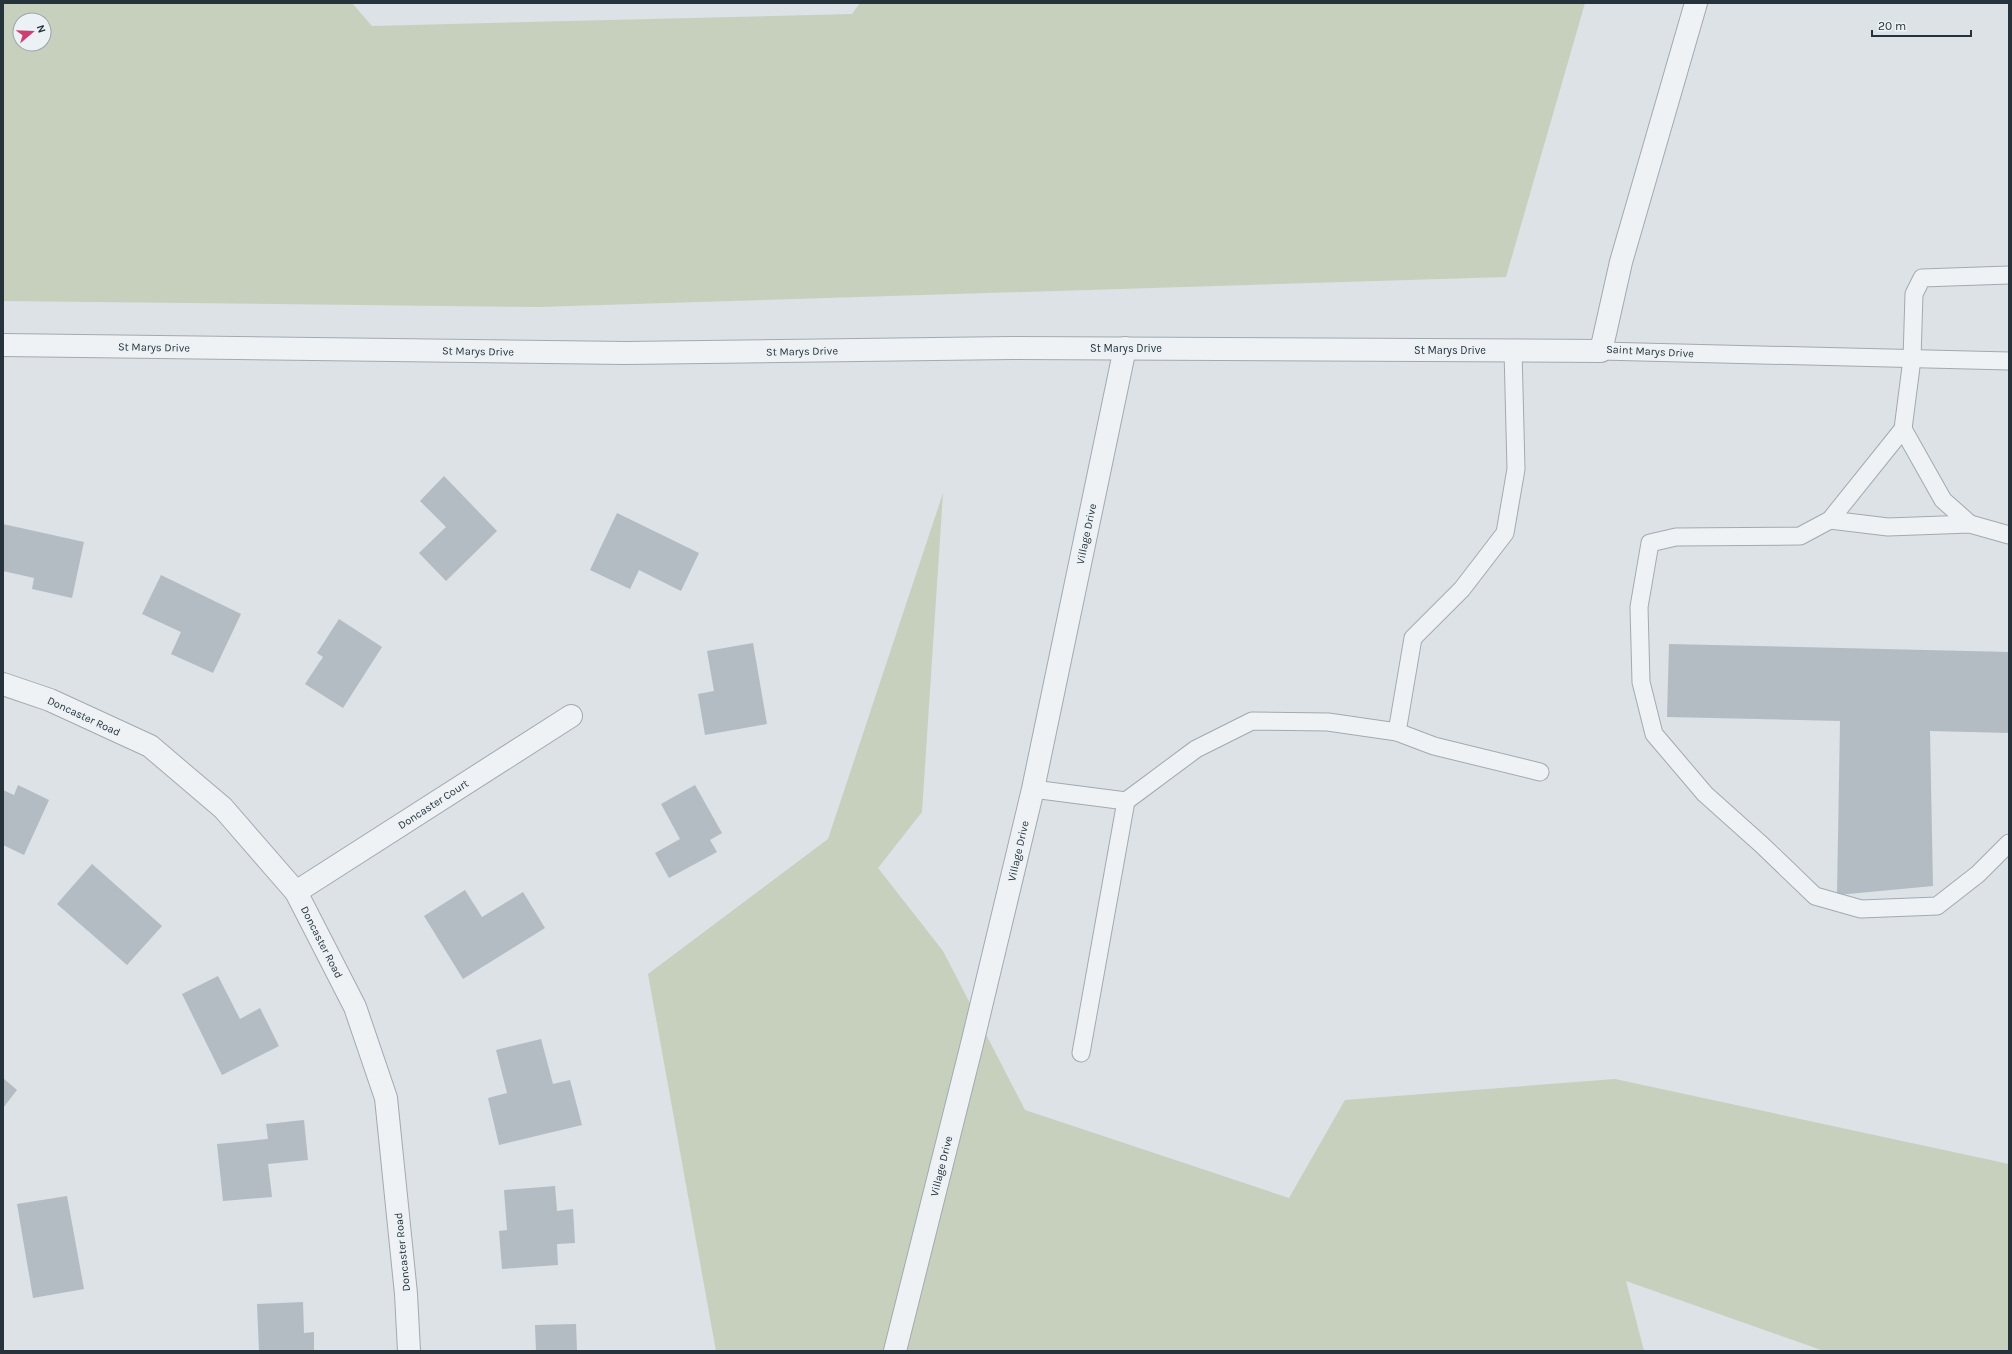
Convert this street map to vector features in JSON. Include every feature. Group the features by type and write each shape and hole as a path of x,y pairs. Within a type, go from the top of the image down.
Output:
{"street":[{"name":"Saint Marys Drive","path":"1602,351 1621,262 1696,3"},
{"name":"St Marys Drive","path":"3,344 626,353 1125,348 1602,351"},
{"name":"Village Drive","path":"895,1351 972,1044 1033,789 1125,348"},
{"name":"Doncaster Road","path":"3,684 50,700 150,746 223,808 296,892 355,1007 386,1098 406,1294 409,1351"},
{"name":"Doncaster Court","path":"296,892 570,716"}],"lane":[{"path":"2009,275 1922,278 1914,294 1912,359 1903,429 1830,520 1800,536 1676,537 1650,543 1639,607 1641,682 1654,734 1704,794 1762,845 1815,896 1861,909 1936,906 1978,874 2009,843"},
{"path":"1397,732 1413,638 1462,589 1505,533 1516,469 1513,350"},
{"name":"Saint Marys Drive","path":"1602,351 2009,361"},
{"path":"1903,429 1943,500 1970,524"},
{"path":"1830,520 1888,526 1970,524 2009,535"},
{"path":"1033,789 1126,801 1196,750 1252,721 1328,722 1397,732 1434,746 1540,772"},
{"path":"1081,1053 1126,801"}],"green space":[{"path":"3,3 352,3 372,26 852,14 860,3 1585,3 1506,277 538,307 3,301"},
{"path":"943,493 922,812 878,868 943,951 1025,1110 1289,1198 1345,1100 1615,1079 2009,1164 2009,1351 1824,1351 1626,1281 1644,1351 716,1351 648,974 828,839"}],"building":[{"path":"444,476 497,531 446,581 419,553 446,527 420,501"},
{"path":"617,513 699,553 681,591 639,570 630,589 590,570"},
{"path":"3,524 84,542 72,598 32,589 34,578 3,571"},
{"path":"161,575 241,614 213,673 171,654 181,632 142,614"},
{"path":"339,619 382,647 343,708 305,684 323,657 317,653"},
{"path":"753,643 767,724 705,735 698,694 714,691 707,651"},
{"path":"1669,644 2009,652 2009,733 1930,731 1933,886 1837,895 1840,721 1667,717"},
{"path":"18,785 49,800 24,855 3,845 3,790 14,795"},
{"path":"695,785 722,833 710,840 717,852 669,878 655,853 680,839 661,804"},
{"path":"92,864 162,926 127,965 57,904"},
{"path":"465,890 482,917 523,892 545,928 463,979 424,916"},
{"path":"218,976 240,1019 260,1008 279,1046 222,1075 182,994"},
{"path":"541,1039 553,1084 570,1080 582,1125 499,1145 488,1098 507,1093 496,1050"},
{"path":"3,1078 17,1090 3,1108"},
{"path":"304,1120 308,1160 268,1164 272,1197 223,1201 217,1144 268,1139 266,1124"},
{"path":"555,1186 557,1211 573,1209 575,1243 557,1244 558,1265 502,1269 499,1231 507,1230 504,1190"},
{"path":"67,1196 84,1289 33,1298 17,1204"},
{"path":"303,1302 304,1333 314,1332 314,1351 259,1351 257,1304"},
{"path":"576,1324 577,1351 536,1351 535,1325"}]}
